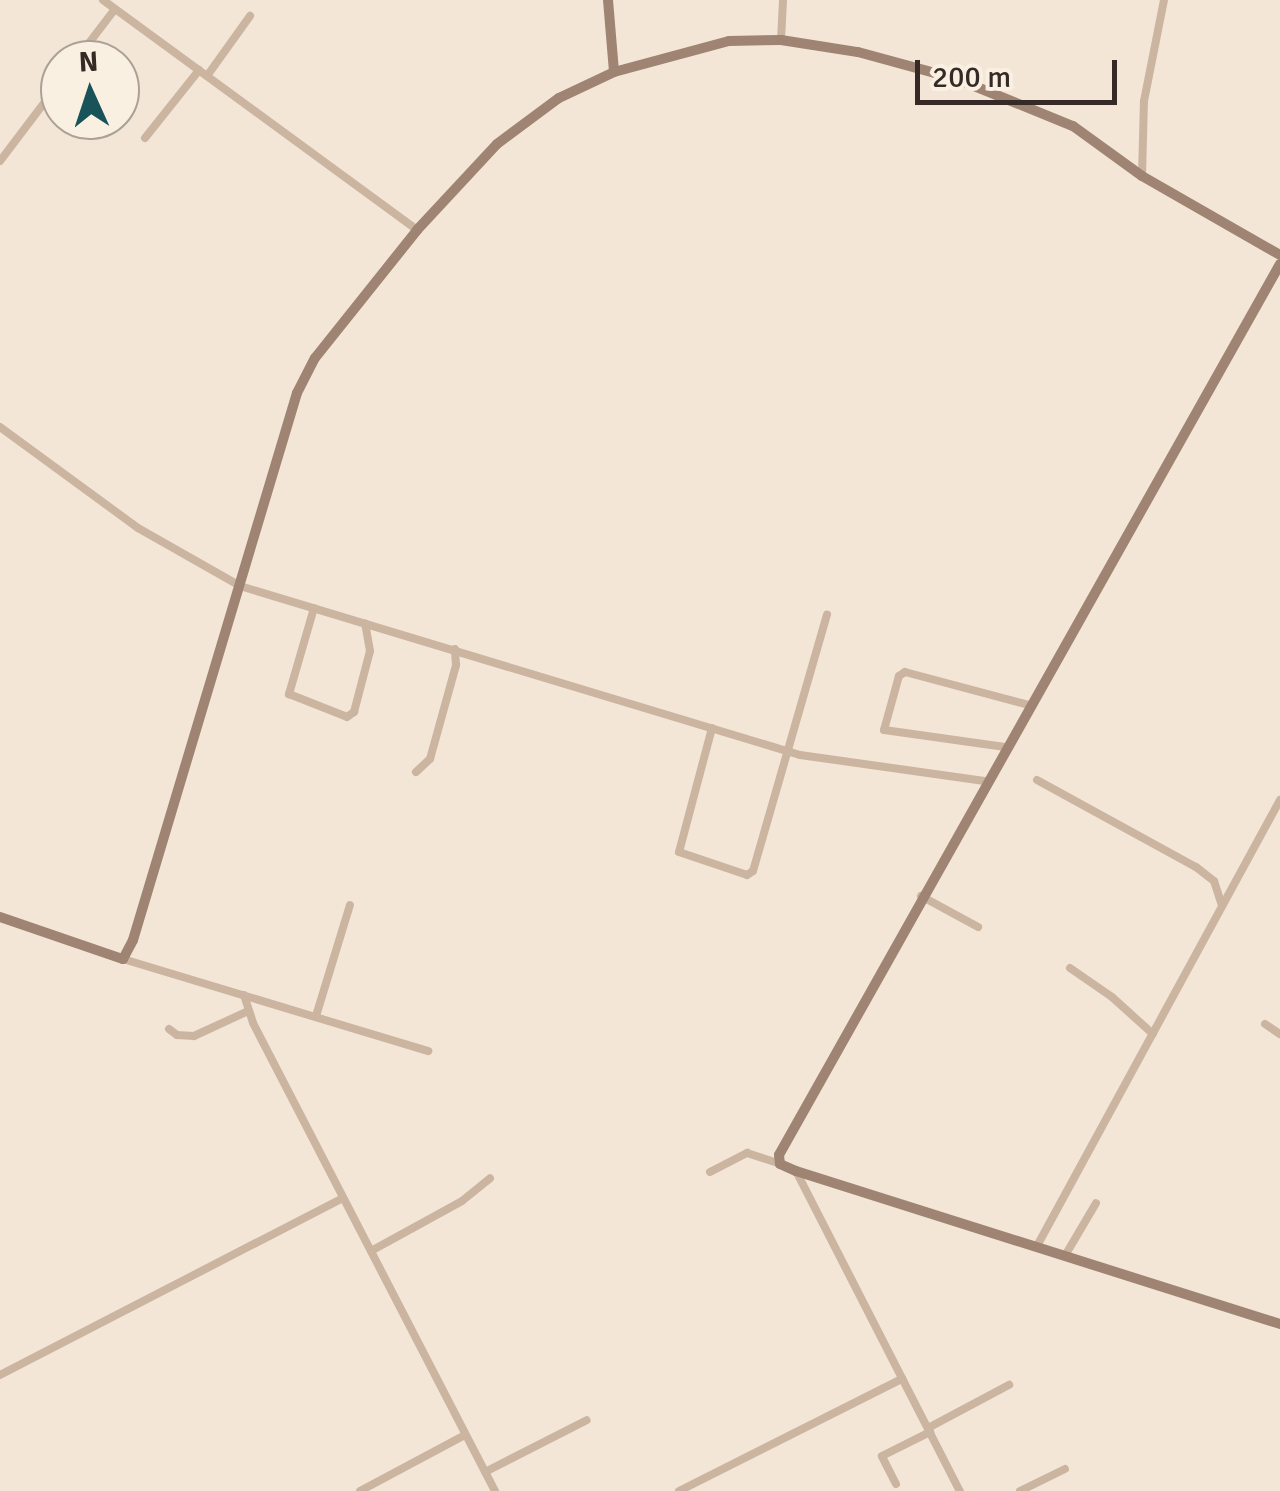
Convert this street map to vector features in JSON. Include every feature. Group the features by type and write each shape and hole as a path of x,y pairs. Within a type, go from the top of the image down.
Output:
{"street":[{"path":"103,0 417,230"},
{"path":"608,0 614,72"},
{"path":"781,40 783,0"},
{"path":"1142,176 1144,101 1164,0"},
{"path":"91,40 115,9"},
{"path":"145,138 250,16"},
{"path":"123,959 167,828 210,671 240,586 297,392 315,358 417,230 498,144 528,118 614,72 729,41 781,40 888,59 1021,102 1073,126 1142,176 1280,255"},
{"path":"0,161 40,108"},
{"path":"780,1164 782,1144 1280,264"},
{"path":"0,427 138,528 240,586 788,751 852,765 986,781"},
{"path":"314,608 289,694 347,717 354,712 370,652 365,622"},
{"path":"712,728 678,849 680,856 744,875 753,870 827,614"},
{"path":"416,772 430,759 456,665 456,648"},
{"path":"1005,748 884,730 899,676 905,672 1029,705"},
{"path":"1037,780 1196,867 1214,880 1222,906"},
{"path":"1037,1246 1280,800"},
{"path":"921,896 978,927"},
{"path":"316,1016 350,905"},
{"path":"0,914 123,959 428,1051"},
{"path":"1070,968 1112,997 1153,1034"},
{"path":"244,995 248,1010 495,1491"},
{"path":"169,1029 177,1035 194,1036 248,1010"},
{"path":"1266,1024 1280,1034"},
{"path":"710,1172 748,1153 1280,1324"},
{"path":"796,1171 960,1491"},
{"path":"371,1251 462,1201 490,1178"},
{"path":"0,1376 344,1198"},
{"path":"1066,1254 1096,1203"},
{"path":"678,1491 902,1379"},
{"path":"896,1484 880,1457 1009,1384"},
{"path":"486,1472 586,1420"},
{"path":"360,1491 465,1435"},
{"path":"1020,1491 1065,1469"}]}
